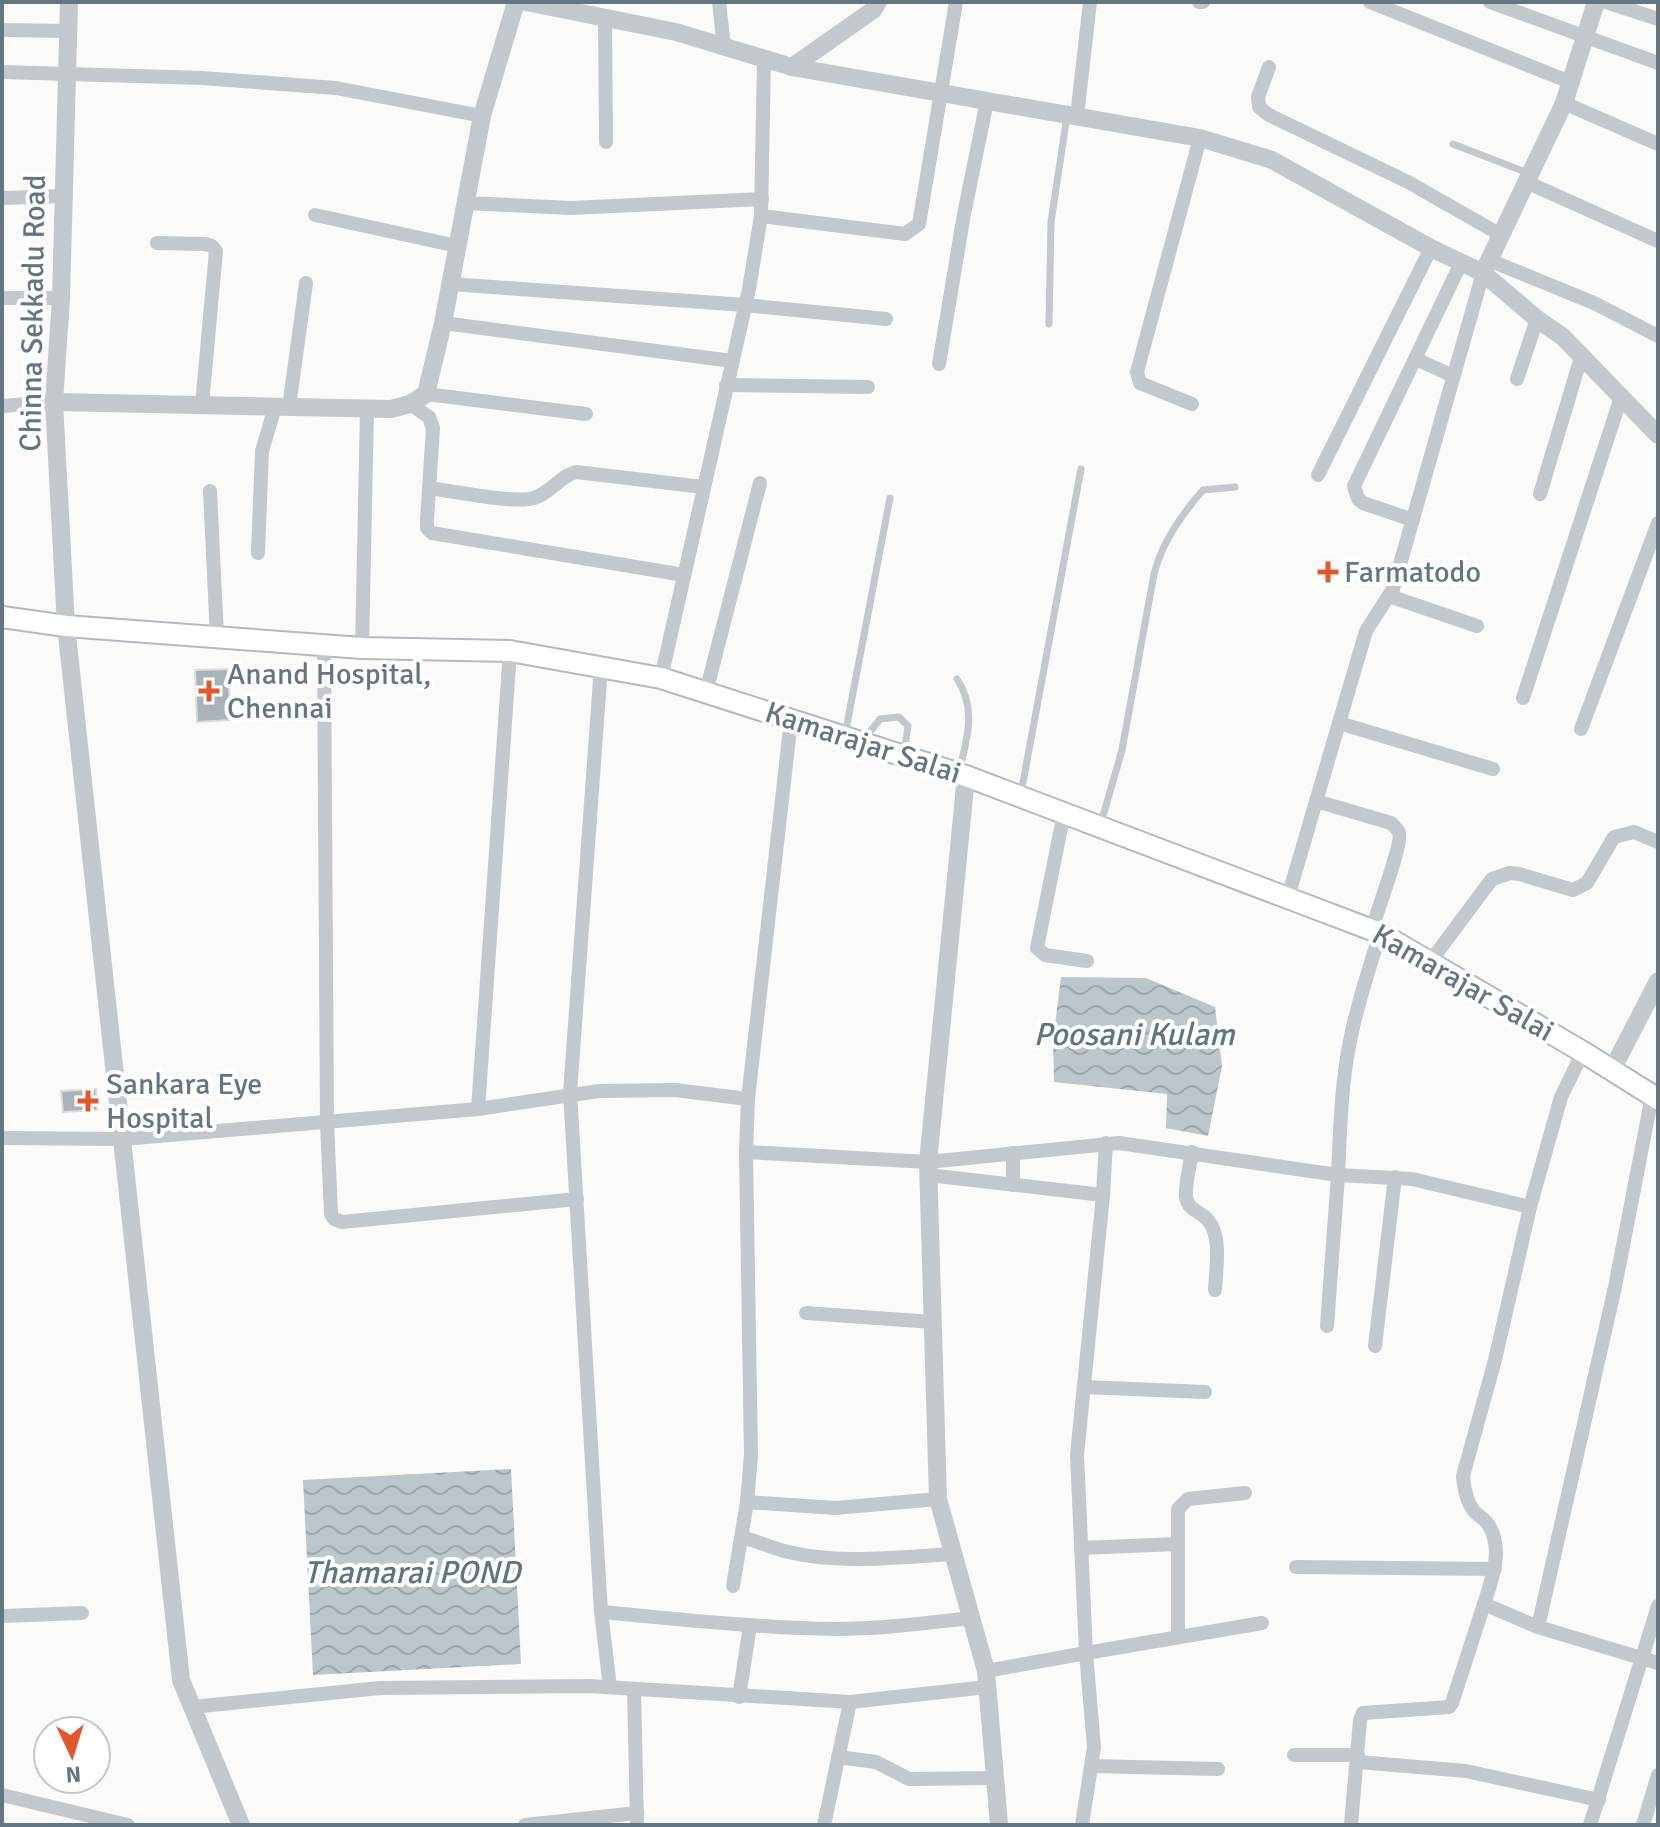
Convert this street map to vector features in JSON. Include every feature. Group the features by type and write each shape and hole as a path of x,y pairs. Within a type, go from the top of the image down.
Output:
{"main road":[{"name":"Kamarajar Salai","path":"2,617 66,626 362,648 510,651 661,678 962,774 1376,931 1583,1052 1655,1098"}],"street":[{"name":"Chinna Sekkadu Road","path":"69,2 61,298 54,402 66,626 181,1680 241,1825"},
{"path":"516,2 482,116 443,323 418,399 433,428 427,528 432,533 684,575"},
{"path":"526,2 676,32 792,67 1200,138 1272,160 1461,263 1486,267 1594,303 1658,336"},
{"path":"719,2 724,47"},
{"path":"792,67 873,10 878,2"},
{"path":"761,216 905,234 914,230 919,224 956,2"},
{"path":"1072,115 1090,2"},
{"path":"1370,2 1570,82"},
{"path":"1490,2 1658,63"},
{"path":"1288,897 1369,623 1389,596 1413,520 1486,267 1564,103 1596,2"},
{"path":"1606,2 1658,19"},
{"path":"605,17 606,142"},
{"path":"2,30 68,31"},
{"path":"661,678 745,305 761,216 764,59"},
{"path":"1269,67 1258,97 1259,107 1269,115 1408,182 1501,235"},
{"path":"2,72 202,78 336,88 482,116"},
{"path":"939,364 959,240 987,101"},
{"path":"1564,103 1658,144"},
{"path":"1192,404 1145,386 1140,383 1137,372 1200,138"},
{"path":"1528,178 1658,241"},
{"path":"2,198 64,196"},
{"path":"465,203 571,208 762,199"},
{"path":"315,215 457,246"},
{"path":"157,243 205,244 216,251 202,405"},
{"path":"1318,475 1431,248"},
{"path":"1413,520 1363,503 1358,499 1354,486 1461,263"},
{"path":"1486,267 1537,319 1582,354 1658,435"},
{"path":"258,553 262,451 282,407 306,283"},
{"path":"450,284 745,305 886,319"},
{"path":"2,298 61,298"},
{"path":"1517,379 1537,319"},
{"path":"443,323 732,361"},
{"path":"1540,494 1582,354"},
{"path":"1416,359 1453,376"},
{"path":"726,385 868,387"},
{"path":"1523,698 1621,397"},
{"path":"2,406 54,402 391,409 418,399 586,414"},
{"path":"362,648 367,409"},
{"path":"429,488 523,500 547,492 568,474 576,472 703,487"},
{"path":"706,692 760,483"},
{"path":"210,491 217,637"},
{"path":"1581,729 1658,523"},
{"path":"1389,596 1477,626"},
{"path":"324,645 327,1123 331,1214 342,1222 577,1199"},
{"path":"478,1109 510,651"},
{"path":"601,666 570,1093 601,1612 610,1687"},
{"path":"733,1586 747,1502 751,1455 746,1152 748,1099 791,720"},
{"path":"1339,723 1493,769"},
{"path":"962,774 928,1169 938,1499 986,1679 999,1825"},
{"path":"1316,801 1391,823 1399,831 1397,852 1348,1048 1327,1326"},
{"path":"1064,813 1037,948 1045,955 1087,961"},
{"path":"1430,962 1492,879 1519,874 1573,890 1587,883 1614,837 1634,832 1658,842"},
{"path":"1612,1070 1658,981"},
{"path":"1351,1825 1363,1713 1445,1708 1452,1703 1495,1569 1496,1547 1489,1525 1473,1510 1464,1492 1463,1476 1495,1360 1530,1207 1561,1097 1583,1052"},
{"path":"2,1138 123,1139 327,1123 478,1109 570,1093 675,1090 748,1099"},
{"path":"1538,1627 1655,1098"},
{"path":"928,1169 1013,1153 1106,1143 1192,1152 1338,1175 1395,1177 1530,1207"},
{"path":"1082,1825 1094,1747 1086,1653 1077,1455 1106,1143"},
{"path":"746,1152 928,1169 1013,1185 1103,1195"},
{"path":"1192,1152 1186,1198 1190,1208 1208,1219 1213,1230 1217,1258 1215,1290"},
{"path":"1013,1153 1013,1185"},
{"path":"1375,1346 1395,1177"},
{"path":"806,1313 933,1322"},
{"path":"1084,1387 1205,1392"},
{"path":"1178,1637 1178,1509 1188,1499 1245,1493"},
{"path":"747,1502 835,1508 938,1499"},
{"path":"742,1537 784,1551 814,1556 879,1558 954,1554"},
{"path":"1081,1548 1178,1544"},
{"path":"1296,1567 1495,1569"},
{"path":"1484,1604 1538,1627 1658,1663"},
{"path":"1590,1825 1658,1606"},
{"path":"601,1612 750,1626 837,1629 906,1626 971,1618"},
{"path":"2,1616 82,1613"},
{"path":"192,1707 380,1688 610,1687 850,1702 986,1679 1086,1653 1262,1623"},
{"path":"739,1697 750,1626"},
{"path":"525,1825 637,1819 634,1689"},
{"path":"824,1825 850,1702"},
{"path":"1294,1755 1358,1758 1466,1771 1599,1800"},
{"path":"838,1757 876,1762 909,1779 996,1778"},
{"path":"1091,1766 1218,1769"},
{"path":"1643,1825 1658,1775"},
{"path":"2,1795 128,1825"}],"lane":[{"path":"1049,324 1051,222 1072,115"},
{"path":"1453,144 1528,178"},
{"path":"1021,796 1081,469"},
{"path":"1100,826 1122,750 1154,574 1163,546 1185,510 1203,490 1235,487"},
{"path":"854,740 890,498"},
{"path":"957,679 964,690 969,727 962,774"},
{"path":"854,740 880,719 899,717 905,721 909,731 903,756"}],"water":[{"name":"Poosani Kulam","path":"1061,977 1146,978 1215,1007 1222,1066 1208,1136 1166,1128 1167,1094 1054,1082 1053,1041"},
{"name":"Thamarai POND","path":"511,1469 521,1664 313,1675 303,1480"}],"building":[{"path":"228,669 231,720 197,722 195,670"},
{"path":"96,1089 97,1110 63,1112 61,1091"}],"place":[{"name":"Farmatodo","path":"1328,572"},
{"name":"Anand Hospital, Chennai","path":"209,691"},
{"name":"Sankara Eye Hospital","path":"88,1101"}]}
